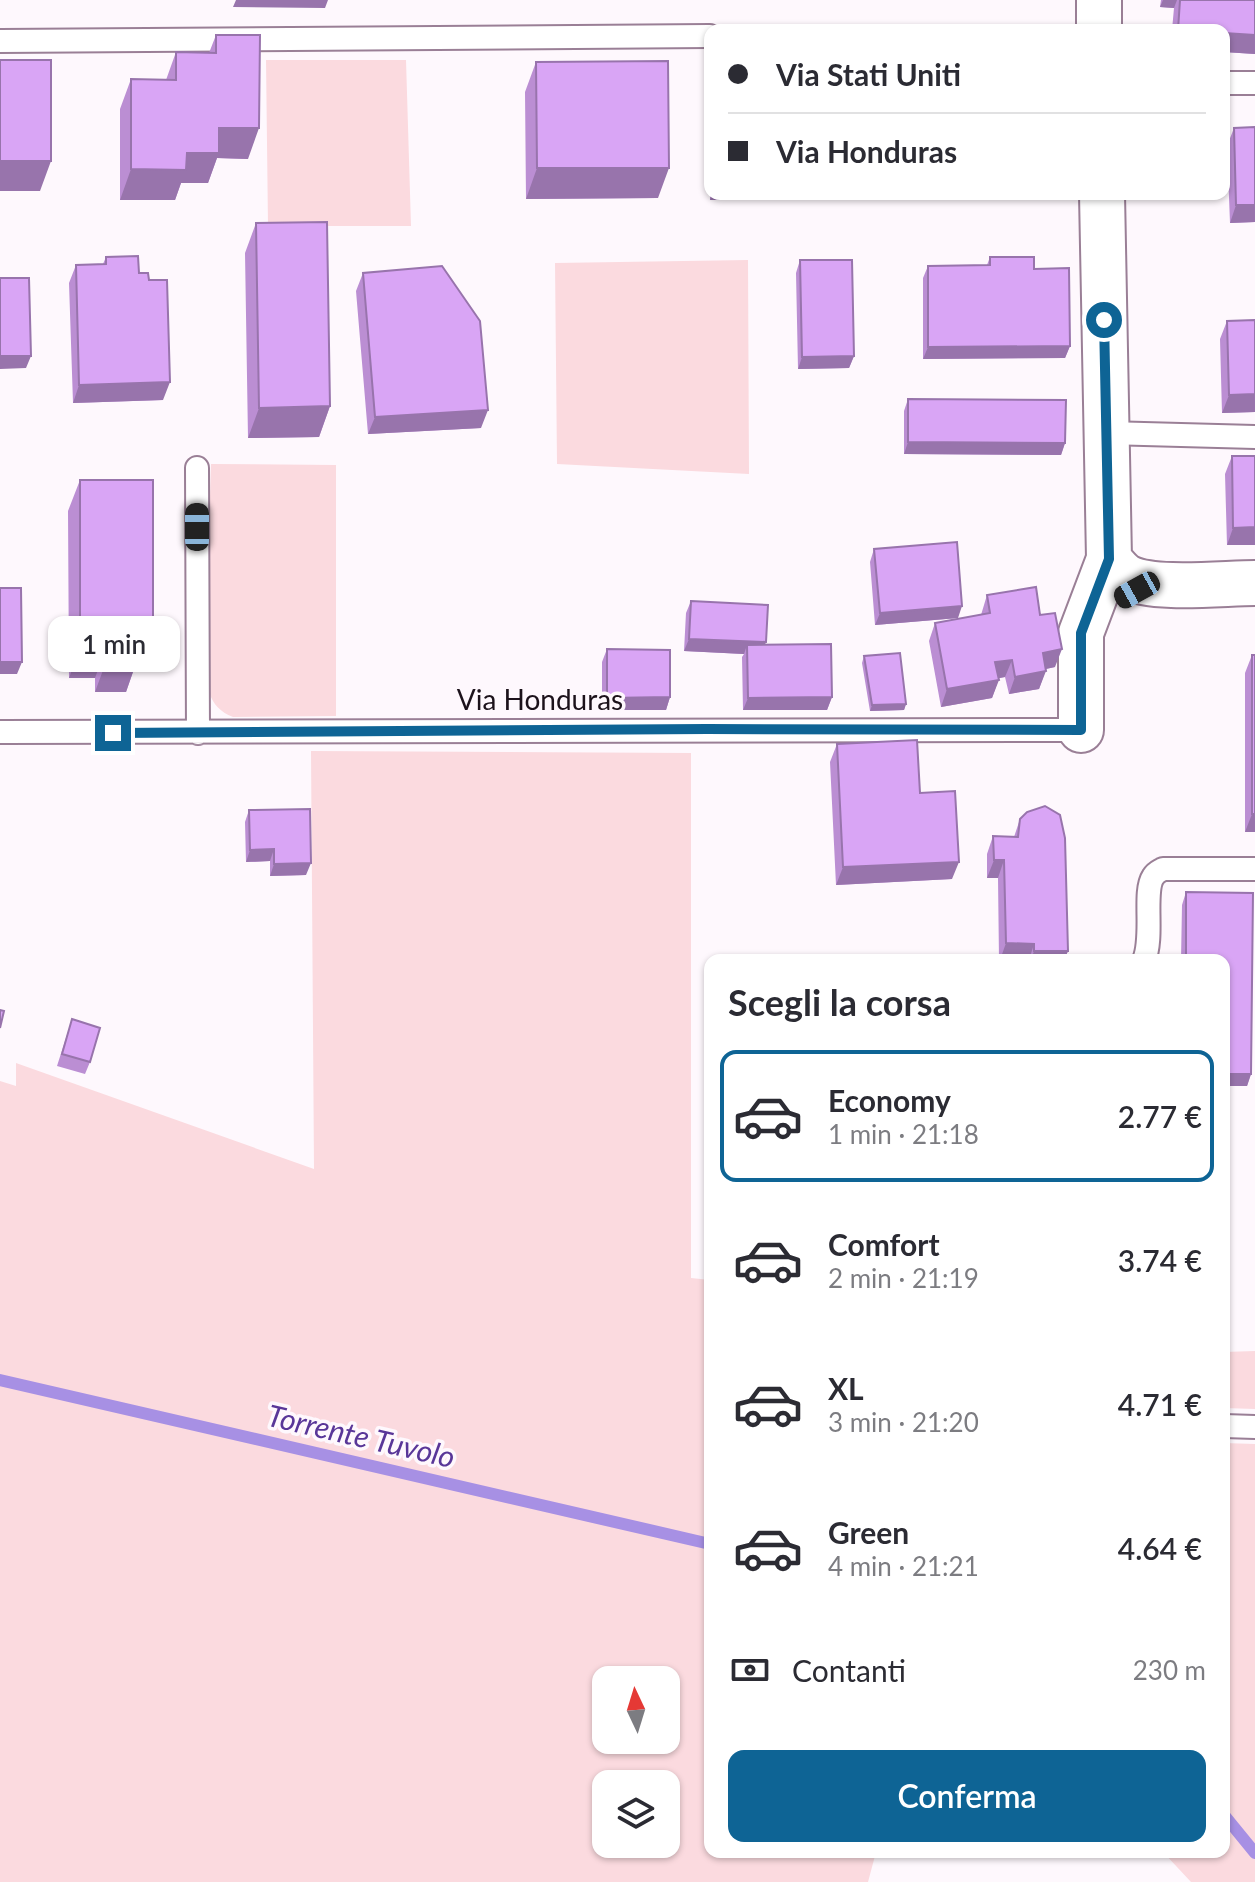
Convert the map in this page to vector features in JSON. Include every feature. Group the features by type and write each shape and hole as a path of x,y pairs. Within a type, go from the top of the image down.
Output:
{"street":[{"path":"1099,0 1099,24"},
{"path":"1081,730 1081,633 1109,559 1102,200"},
{"path":"1109,559 1125,576 1157,584 1255,583"},
{"path":"1081,633 1119,600 1157,584"}],"lane":[{"path":"0,41 704,36"},
{"path":"1230,83 1255,83"},
{"path":"1107,433 1255,437"},
{"path":"197,468 198,733"},
{"name":"Via Honduras","path":"0,732 1081,730"},
{"path":"1146,954 1153,875 1163,869 1255,869"},
{"path":"1230,1426 1255,1427"}],"shaded area":[{"path":"266,60 406,60 411,226 268,226"},
{"path":"748,260 749,474 557,464 555,263"},
{"path":"211,464 336,465 336,716 233,717 224,713 213,701 207,686 205,659"},
{"path":"311,751 691,753 691,1278 704,1279 704,1858 874,1858 868,1882 0,1882 0,1081 16,1086 16,1063 314,1169"},
{"path":"1255,1351 1255,1409 1230,1408 1230,1352"},
{"path":"1230,1443 1255,1444 1255,1882 1191,1882 1169,1858 1230,1858"}],"building":[{"path":"1180,0 1255,0 1255,35 1230,33 1230,24 1178,24"},
{"path":"216,35 260,35 259,128 219,128 219,153 187,153 186,170 131,169 131,79 176,80 176,52 216,53"},
{"path":"0,60 51,60 51,161 0,161"},
{"path":"668,61 669,168 537,168 536,62"},
{"path":"1255,127 1255,205 1236,205 1234,128"},
{"path":"327,222 330,406 259,408 256,223"},
{"path":"138,256 139,273 148,273 149,280 167,280 170,382 79,385 76,265 106,264 106,257"},
{"path":"990,257 1034,257 1034,269 1069,268 1070,346 928,347 928,266 990,265"},
{"path":"800,260 852,260 854,356 802,357"},
{"path":"442,266 480,321 488,410 375,417 363,273"},
{"path":"0,278 29,278 31,356 0,356"},
{"path":"1255,320 1255,394 1229,395 1227,321"},
{"path":"908,399 1066,400 1065,443 908,442"},
{"path":"1232,456 1255,456 1255,527 1233,528"},
{"path":"80,480 153,480 153,638 137,639 137,662 106,662 106,648 80,648"},
{"path":"957,542 962,606 880,613 874,549"},
{"path":"1036,587 1040,615 1055,613 1062,649 1043,653 1046,671 1015,677 1012,660 995,662 999,680 947,689 935,623 990,613 987,595"},
{"path":"0,588 21,588 22,662 0,662"},
{"path":"691,601 768,605 766,642 689,639"},
{"path":"831,644 832,697 748,698 747,645"},
{"path":"607,649 670,650 670,697 607,698"},
{"path":"900,653 906,704 872,705 864,656"},
{"path":"1252,655 1255,655 1255,814 1252,814"},
{"path":"917,740 920,793 955,791 959,862 843,867 837,744"},
{"path":"1045,806 1060,815 1065,838 1068,951 1034,951 1034,944 1006,943 1004,860 994,860 993,836 1018,837 1020,819 1027,812"},
{"path":"310,809 311,863 274,864 274,849 250,850 249,810"},
{"path":"1186,892 1253,893 1251,1074 1230,1074 1230,954 1186,954"},
{"path":"72,1019 100,1028 90,1062 62,1054"}],"waterway":[{"name":"Torrente Tuvolo","path":"0,1380 704,1543"},
{"name":"Torrente Tuvolo","path":"1230,1822 1255,1853"}],"route":[{"path":"113,733 1081,730 1081,633 1109,559 1104,320"}]}
